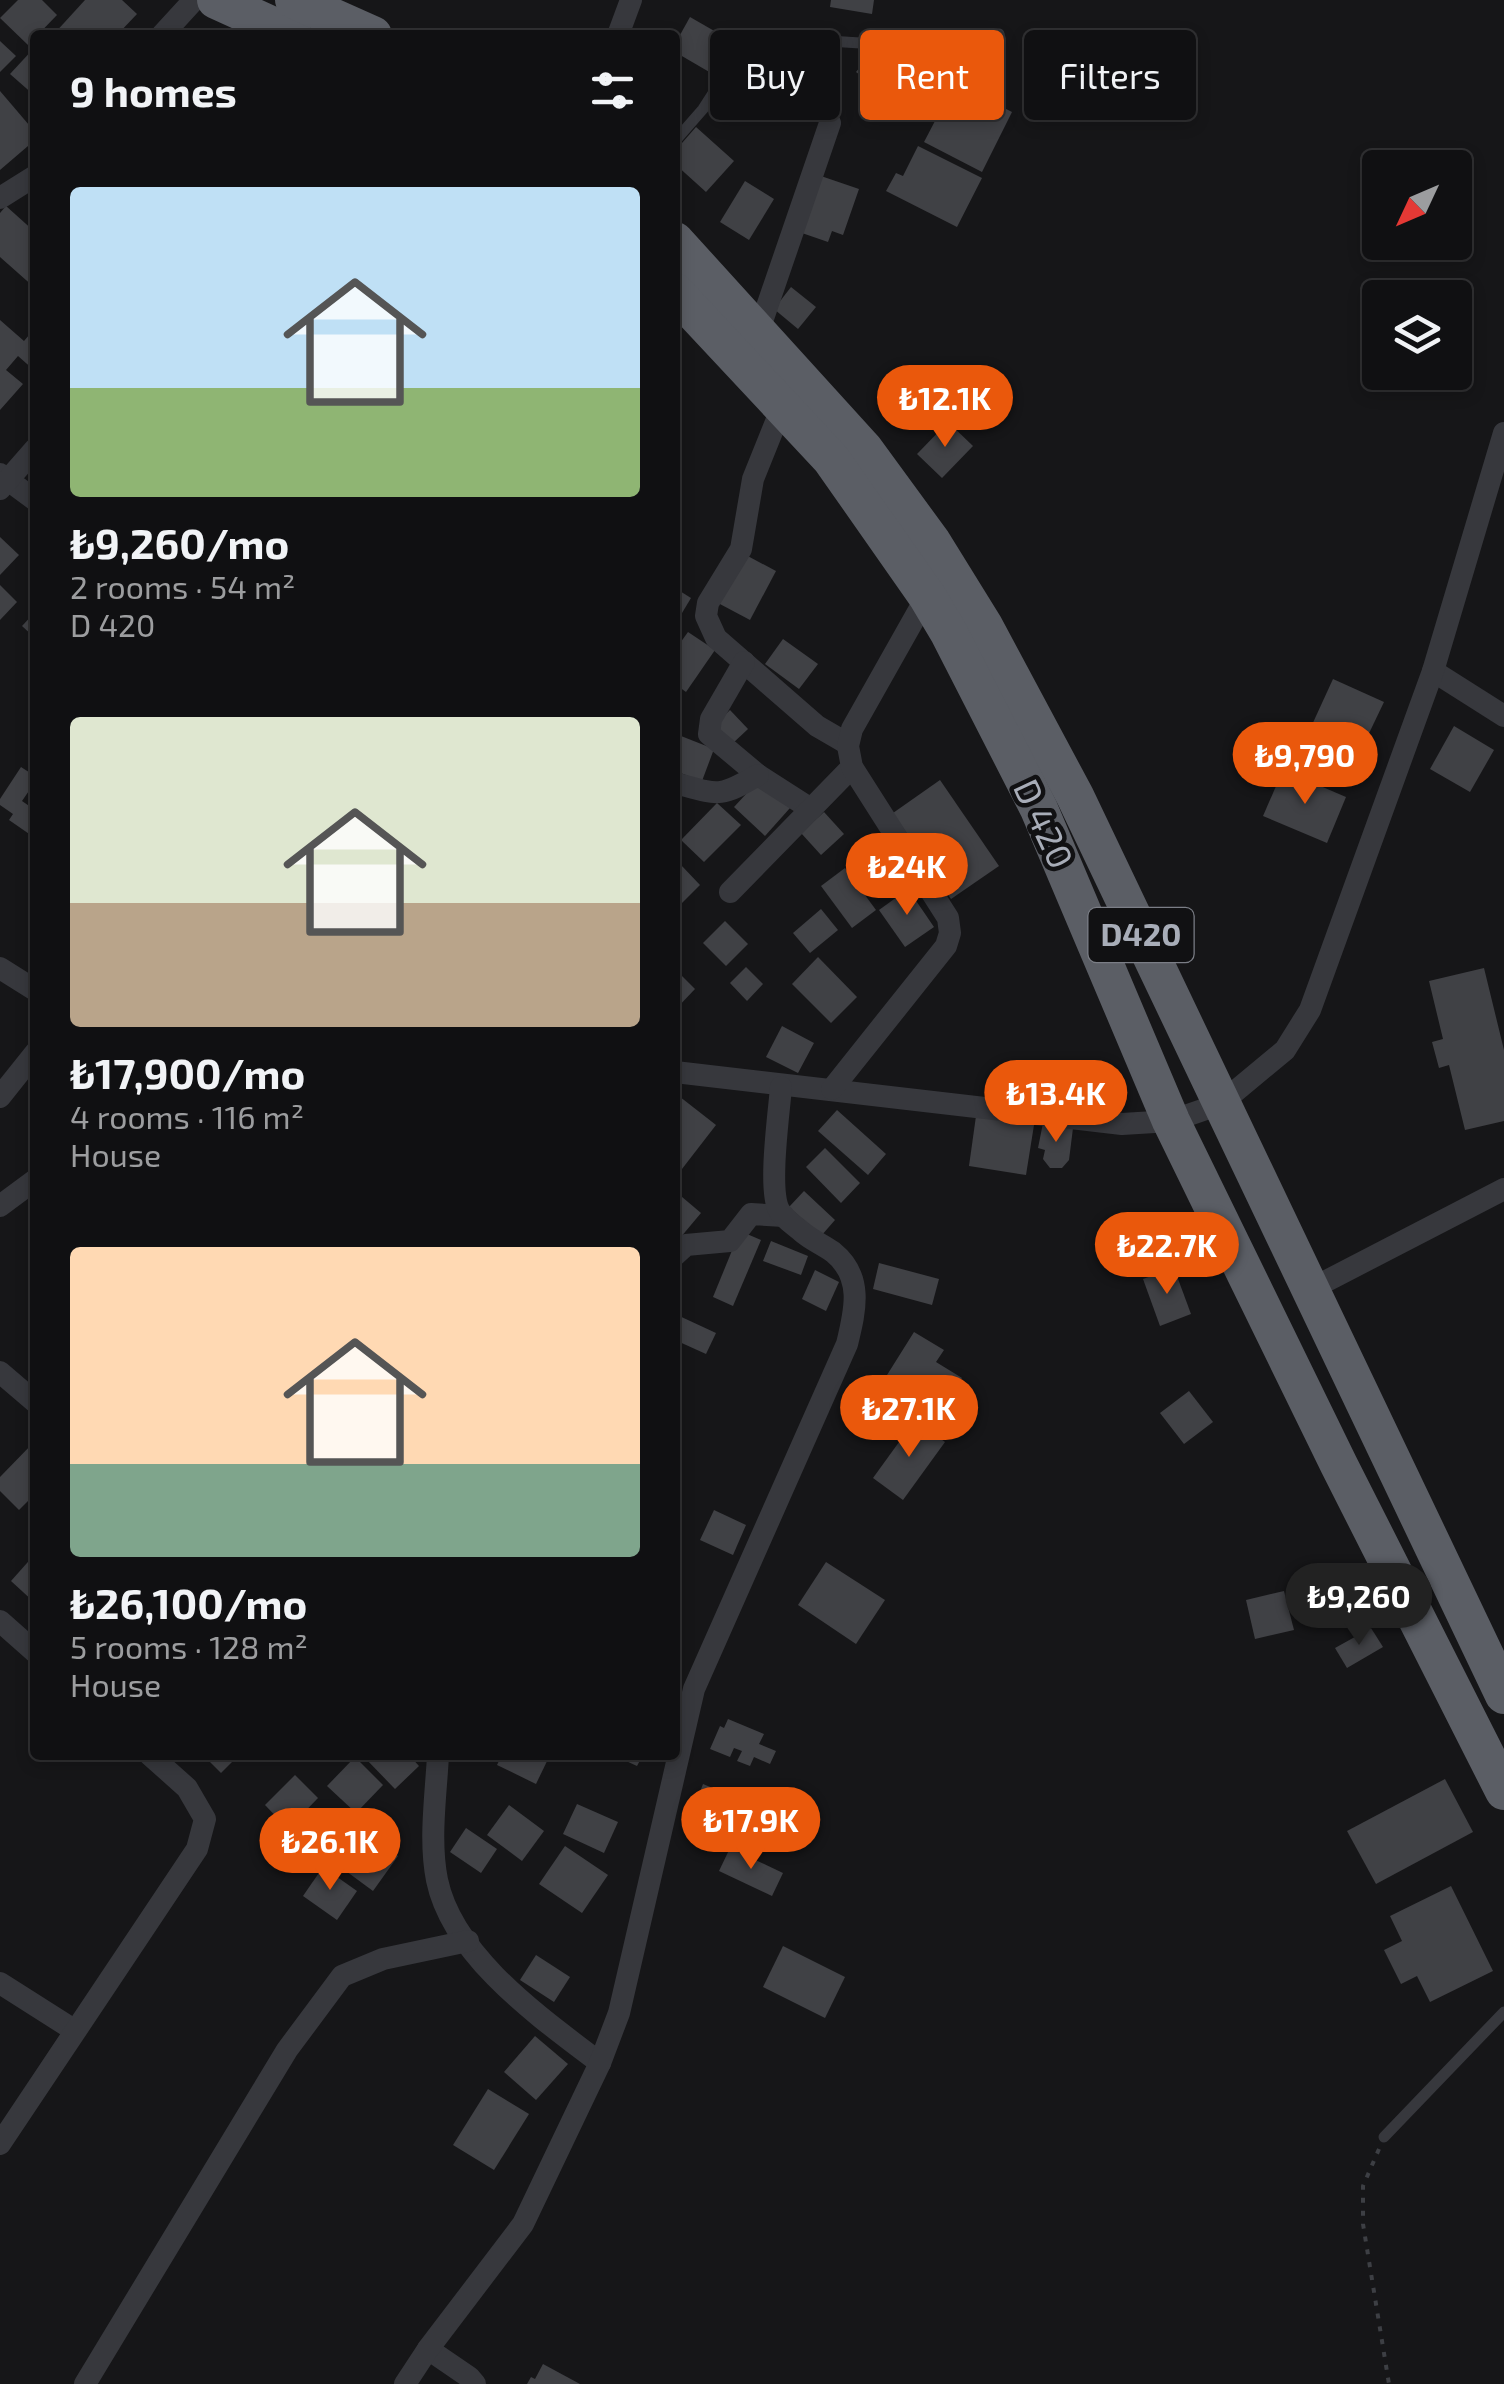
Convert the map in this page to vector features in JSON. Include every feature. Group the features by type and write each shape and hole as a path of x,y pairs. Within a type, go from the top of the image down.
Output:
{"highway":[{"path":"216,0 282,30"},
{"path":"294,0 362,30"},
{"name":"D420","path":"680,247 864,449 932,542 984,626 1075,796 1504,1695"},
{"name":"D 420","path":"680,297 831,459 927,596 1039,810 1172,1121 1339,1465 1504,1791"}],"street":[{"path":"167,30 194,0"},
{"path":"620,30 631,0"},
{"path":"758,333 830,123"},
{"path":"0,198 30,179"},
{"path":"782,407 752,478 741,549 708,603 706,616 716,638 850,756 948,918 950,933 946,946 832,1089"},
{"path":"680,1073 1122,1124 1172,1121 1220,1104 1285,1050 1310,1010 1434,671 1504,434"},
{"path":"30,453 2,481 30,497"},
{"path":"730,892 811,809 850,756 852,729 927,596"},
{"path":"744,662 708,727 716,742 811,809"},
{"path":"1434,671 1504,716"},
{"path":"680,785 714,794 729,792 758,775"},
{"path":"0,968 30,987"},
{"path":"0,1097 30,1060"},
{"path":"680,1750 694,1690 847,1344 855,1310 855,1287 849,1270 833,1252 812,1242 777,1208 774,1188 782,1087"},
{"path":"0,1206 30,1184"},
{"path":"1309,1290 1500,1198"},
{"path":"680,1250 686,1245 730,1240 751,1214 784,1216"},
{"path":"0,1372 30,1398"},
{"path":"0,1621 30,1648"},
{"path":"0,2144 197,1849 206,1819 187,1788 156,1760"},
{"path":"438,1760 434,1836 437,1881 452,1920 488,1968 527,2007 600,2063"},
{"path":"406,2384 523,2224 600,2063 619,2014 678,1760"},
{"path":"84,2384 286,2050 342,1976 382,1959 468,1941"},
{"path":"0,1983 74,2030"},
{"path":"428,2349 469,2376 474,2384"}],"lane":[{"path":"680,135 703,109 750,36 860,43"},
{"path":"1384,2138 1504,2012"}],"path":[{"path":"1384,2138 1363,2186 1363,2224 1389,2384"}],"building":[{"path":"18,0 42,0 57,15 42,30 30,30 28,45 0,18"},
{"path":"85,0 122,0 137,14 122,30 58,30"},
{"path":"831,0 874,0 872,14 830,7"},
{"path":"690,17 713,30 710,72 680,55 680,35"},
{"path":"0,41 16,56 0,72"},
{"path":"30,52 30,92 10,74"},
{"path":"0,91 30,126 30,144 0,170"},
{"path":"1004,108 1012,112 982,172 924,142 935,121 1004,120"},
{"path":"696,127 734,161 706,192 680,169 680,145"},
{"path":"918,146 982,178 957,227 886,191 896,173 903,176"},
{"path":"818,175 859,189 843,235 832,231 828,242 799,232"},
{"path":"745,181 774,199 749,240 720,222"},
{"path":"6,206 30,228 30,284 0,257 0,213"},
{"path":"791,287 816,307 798,329 774,309"},
{"path":"0,320 24,341 30,334 30,367 18,356 6,370 23,384 0,410"},
{"path":"948,422 973,446 942,478 917,454"},
{"path":"0,537 19,555 0,575"},
{"path":"744,554 776,571 750,620 718,603"},
{"path":"0,585 17,602 0,620"},
{"path":"680,591 691,598 680,616"},
{"path":"30,617 30,633 22,626"},
{"path":"688,632 715,650 686,692 680,688 680,643"},
{"path":"783,639 818,664 799,689 765,664"},
{"path":"1333,679 1384,702 1361,750 1311,727"},
{"path":"730,710 748,729 732,744 715,725"},
{"path":"1454,726 1494,750 1470,792 1430,769"},
{"path":"681,736 714,749 702,781 680,773"},
{"path":"21,767 30,773 30,789 22,801 30,807 30,835 9,820 13,814 0,805"},
{"path":"1283,770 1346,797 1327,843 1263,816"},
{"path":"759,780 790,808 765,836 734,807"},
{"path":"940,780 999,866 951,899 893,813"},
{"path":"717,803 741,825 704,862 681,840"},
{"path":"824,812 844,834 821,855 801,833"},
{"path":"680,866 700,885 680,905"},
{"path":"845,868 876,910 852,928 821,886"},
{"path":"908,889 934,927 905,947 879,910"},
{"path":"821,909 838,930 810,953 793,933"},
{"path":"725,921 748,944 726,966 703,943"},
{"path":"818,957 857,997 831,1023 792,984"},
{"path":"746,967 763,984 747,1001 730,983"},
{"path":"1484,968 1504,1050 1504,1121 1465,1130 1449,1065 1439,1068 1432,1042 1443,1039 1429,981"},
{"path":"680,974 695,989 680,1005"},
{"path":"782,1026 814,1043 798,1073 766,1057"},
{"path":"680,1097 716,1125 680,1172"},
{"path":"837,1110 886,1154 868,1175 818,1131"},
{"path":"976,1116 1034,1125 1026,1175 969,1166"},
{"path":"1043,1123 1073,1128 1069,1160 1062,1168 1050,1168 1043,1159 1045,1150 1038,1148"},
{"path":"825,1148 860,1183 841,1203 806,1167"},
{"path":"804,1191 835,1220 821,1236 789,1207"},
{"path":"680,1195 701,1213 680,1238"},
{"path":"740,1231 761,1240 733,1306 713,1297"},
{"path":"771,1241 808,1256 801,1275 763,1261"},
{"path":"879,1263 939,1279 932,1305 873,1289"},
{"path":"1174,1268 1191,1314 1160,1326 1143,1279"},
{"path":"815,1270 839,1282 826,1311 802,1299"},
{"path":"680,1316 716,1333 706,1354 680,1342"},
{"path":"914,1332 944,1350 936,1362 962,1378 938,1417 882,1383"},
{"path":"1189,1391 1213,1422 1184,1444 1160,1413"},
{"path":"915,1420 945,1442 903,1500 873,1478"},
{"path":"30,1446 30,1499 19,1510 0,1491 0,1477"},
{"path":"714,1510 746,1525 733,1555 700,1540"},
{"path":"30,1560 30,1598 11,1581"},
{"path":"826,1562 885,1600 856,1644 798,1605"},
{"path":"1284,1591 1294,1630 1255,1639 1246,1600"},
{"path":"1371,1628 1383,1647 1347,1668 1335,1648"},
{"path":"728,1719 764,1734 759,1744 776,1751 770,1764 754,1757 750,1766 737,1761 742,1751 734,1748 730,1757 710,1749 720,1726 724,1728"},
{"path":"208,1760 234,1760 221,1773"},
{"path":"352,1760 358,1760 383,1785 356,1813 327,1786"},
{"path":"367,1760 414,1760 419,1766 395,1789"},
{"path":"500,1760 548,1760 536,1784 497,1765"},
{"path":"295,1775 318,1798 288,1829 265,1805"},
{"path":"1445,1779 1473,1832 1376,1884 1347,1831"},
{"path":"703,1784 751,1804 735,1843 688,1824"},
{"path":"577,1804 618,1822 604,1853 563,1834"},
{"path":"509,1805 544,1831 522,1861 487,1835"},
{"path":"361,1828 398,1856 373,1891 335,1863"},
{"path":"466,1828 497,1849 481,1873 450,1852"},
{"path":"565,1846 608,1875 582,1913 539,1884"},
{"path":"730,1848 783,1873 772,1896 719,1871"},
{"path":"323,1867 357,1891 337,1920 303,1896"},
{"path":"1451,1886 1493,1971 1430,2002 1417,1976 1401,1984 1384,1950 1402,1941 1390,1916"},
{"path":"783,1946 845,1977 825,2018 763,1987"},
{"path":"536,1955 570,1977 554,2002 520,1980"},
{"path":"535,2036 568,2064 536,2100 504,2072"},
{"path":"488,2089 529,2114 494,2170 453,2145"},
{"path":"543,2364 580,2384 527,2384 531,2377 535,2379"}]}
